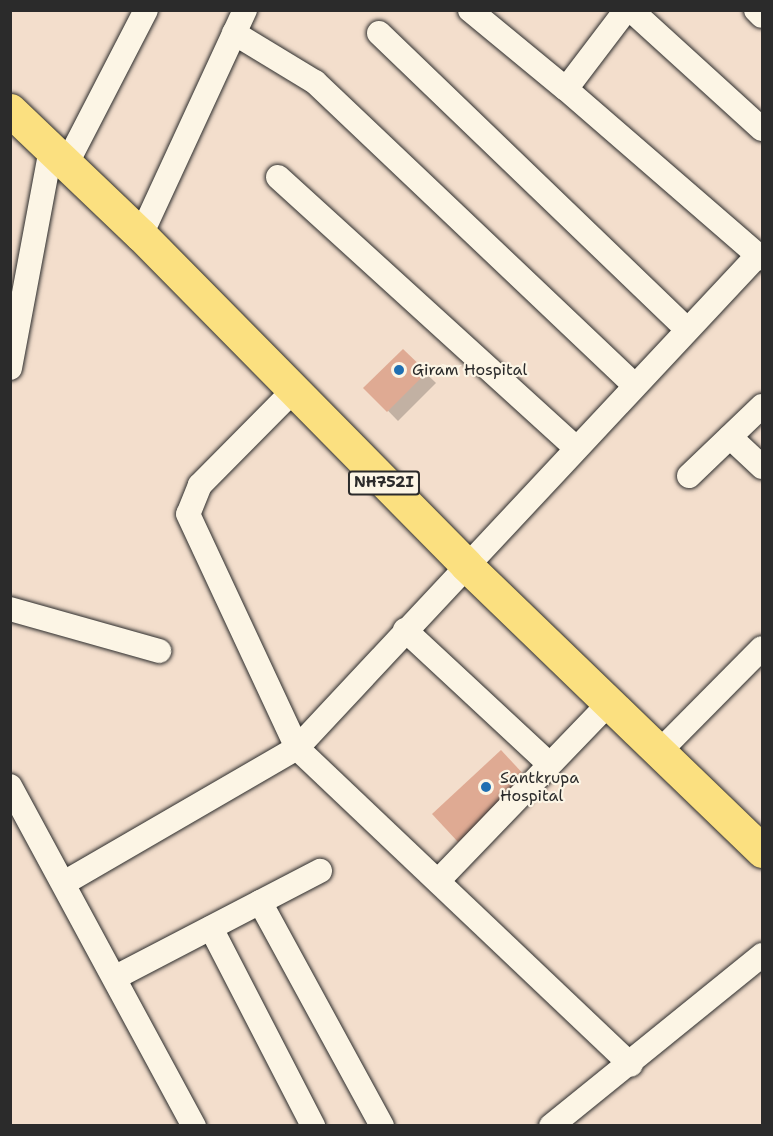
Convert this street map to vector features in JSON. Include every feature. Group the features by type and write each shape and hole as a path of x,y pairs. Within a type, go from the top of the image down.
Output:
{"highway":[{"name":"NH752I","path":"10,110 141,235 466,565 762,851"}],"street":[{"path":"10,368 59,156 146,10"},
{"path":"141,235 245,10"},
{"path":"63,883 297,748 574,446 686,328 760,257 566,89 470,10"},
{"path":"566,89 626,10"},
{"path":"631,10 762,129"},
{"path":"756,10 762,16"},
{"path":"234,33 310,78 633,384"},
{"path":"379,33 686,328"},
{"path":"278,177 574,446"},
{"path":"294,390 200,485 188,514 297,748 631,1065"},
{"path":"689,476 762,406"},
{"path":"730,437 762,467"},
{"path":"10,609 159,651"},
{"path":"405,630 548,763"},
{"path":"659,752 762,648"},
{"path":"438,881 548,763 609,703"},
{"path":"10,786 195,1125"},
{"path":"116,977 320,871"},
{"path":"260,902 382,1125"},
{"path":"211,928 313,1125"},
{"path":"551,1125 631,1065 762,955"}],"building":[{"path":"403,349 427,372 387,412 363,388"},
{"path":"501,750 527,778 458,842 432,814"}],"place":[{"name":"Giram Hospital","path":"399,370"},
{"name":"Santkrupa Hospital","path":"486,787"}]}
